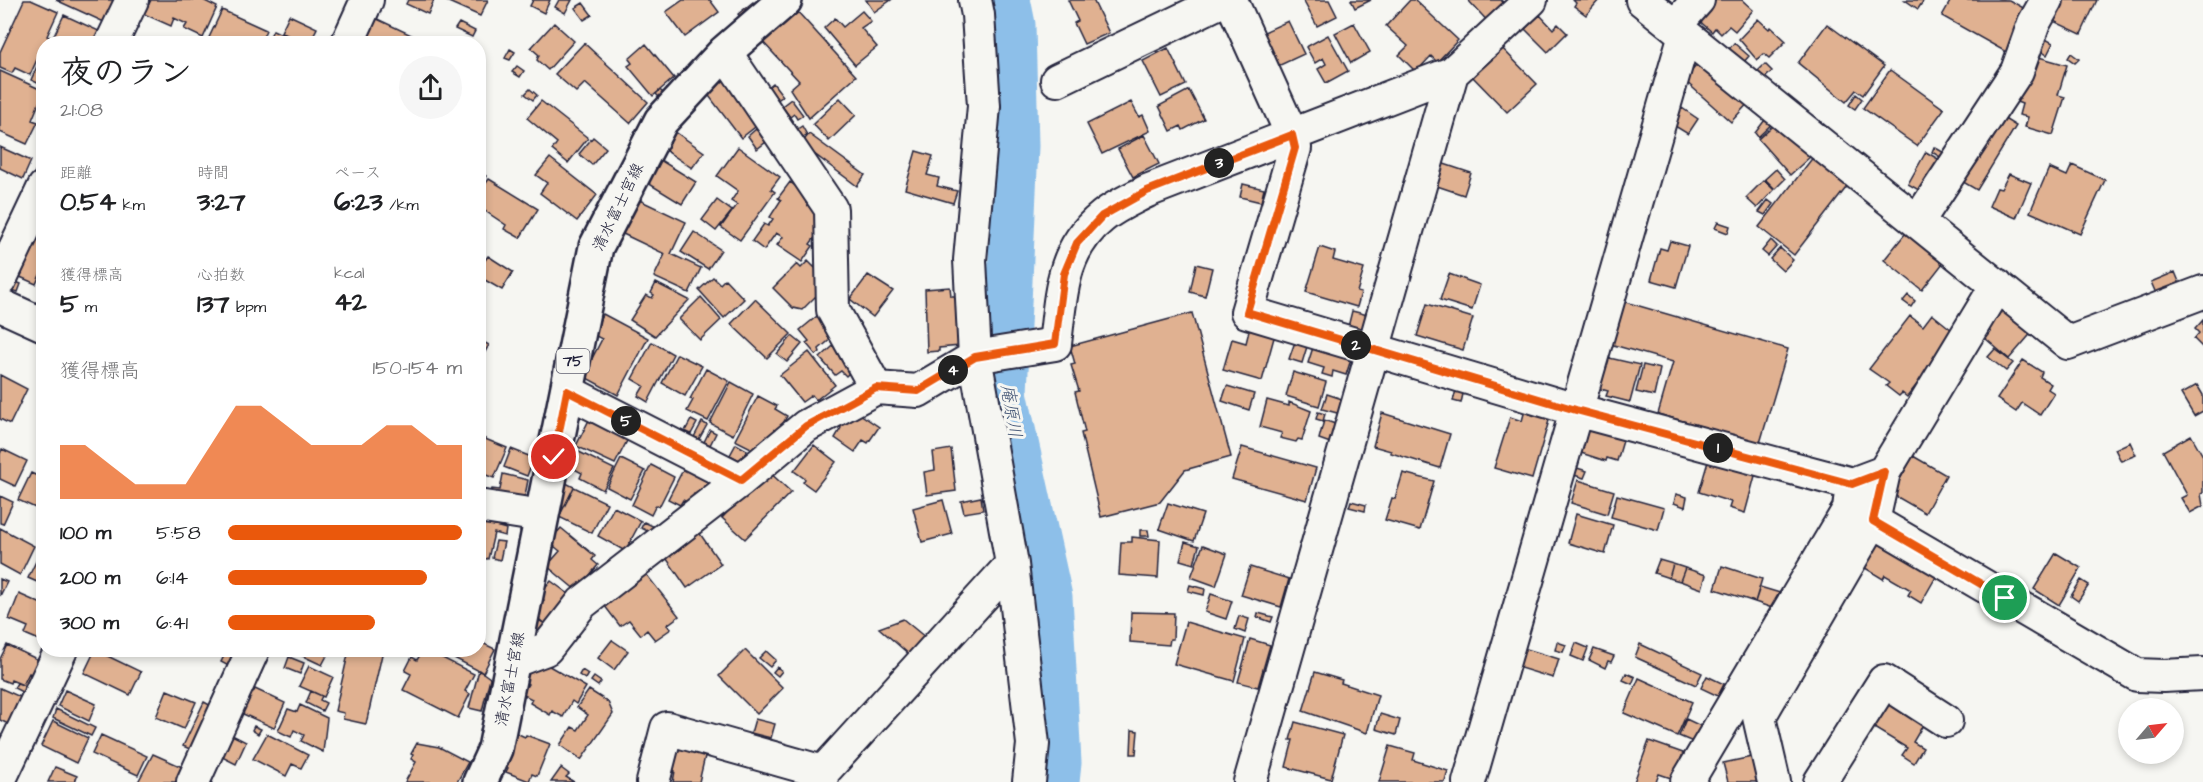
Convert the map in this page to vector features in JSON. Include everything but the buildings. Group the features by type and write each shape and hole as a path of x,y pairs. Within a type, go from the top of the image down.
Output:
{"main road":[{"name":"清水富士宮線","path":"480,782 495,749 596,248 661,121 726,52 785,0"}],"street":[{"path":"115,36 132,0"},
{"path":"351,36 367,0"},
{"path":"975,0 984,106 970,260 1012,564 1033,744 1029,782"},
{"path":"1057,80 1223,0"},
{"path":"1231,0 1292,135 1295,148 1247,312 1576,410 1852,484 1884,472"},
{"path":"513,661 546,649 582,603 741,480 806,426 876,388 918,391 983,356 1055,344 1064,274 1077,243 1102,216 1147,191 1452,73 1531,0"},
{"path":"1642,0 2068,343 2203,292"},
{"path":"1469,782 1576,410 1680,30 1698,0"},
{"path":"1918,221 2017,71 2034,22 2047,0"},
{"path":"726,52 831,208 833,310 876,388"},
{"path":"1250,782 1452,73"},
{"path":"0,280 36,204"},
{"path":"1774,782 1759,717 1873,521 1884,472 1997,285"},
{"path":"0,305 36,321"},
{"path":"567,391 741,480"},
{"path":"1687,782 1849,509 1852,484"},
{"path":"486,507 542,516"},
{"path":"1873,521 2137,675 2203,674"},
{"path":"653,782 667,728 822,777 1012,564"},
{"path":"0,779 58,657"},
{"path":"193,782 250,657"},
{"path":"1820,782 1884,681 1946,721"}],"waterway":[{"name":"庵原川","path":"1008,0 1013,25 1016,146 1005,393 1050,597 1059,763 1057,782"}],"route":[{"path":"554,457 567,391 741,480 806,426 876,388 918,391 975,357 1055,344 1064,274 1077,243 1102,216 1147,191 1292,135 1295,148 1247,312 1576,410 1852,484 1884,472 1873,521 2005,598"}]}
